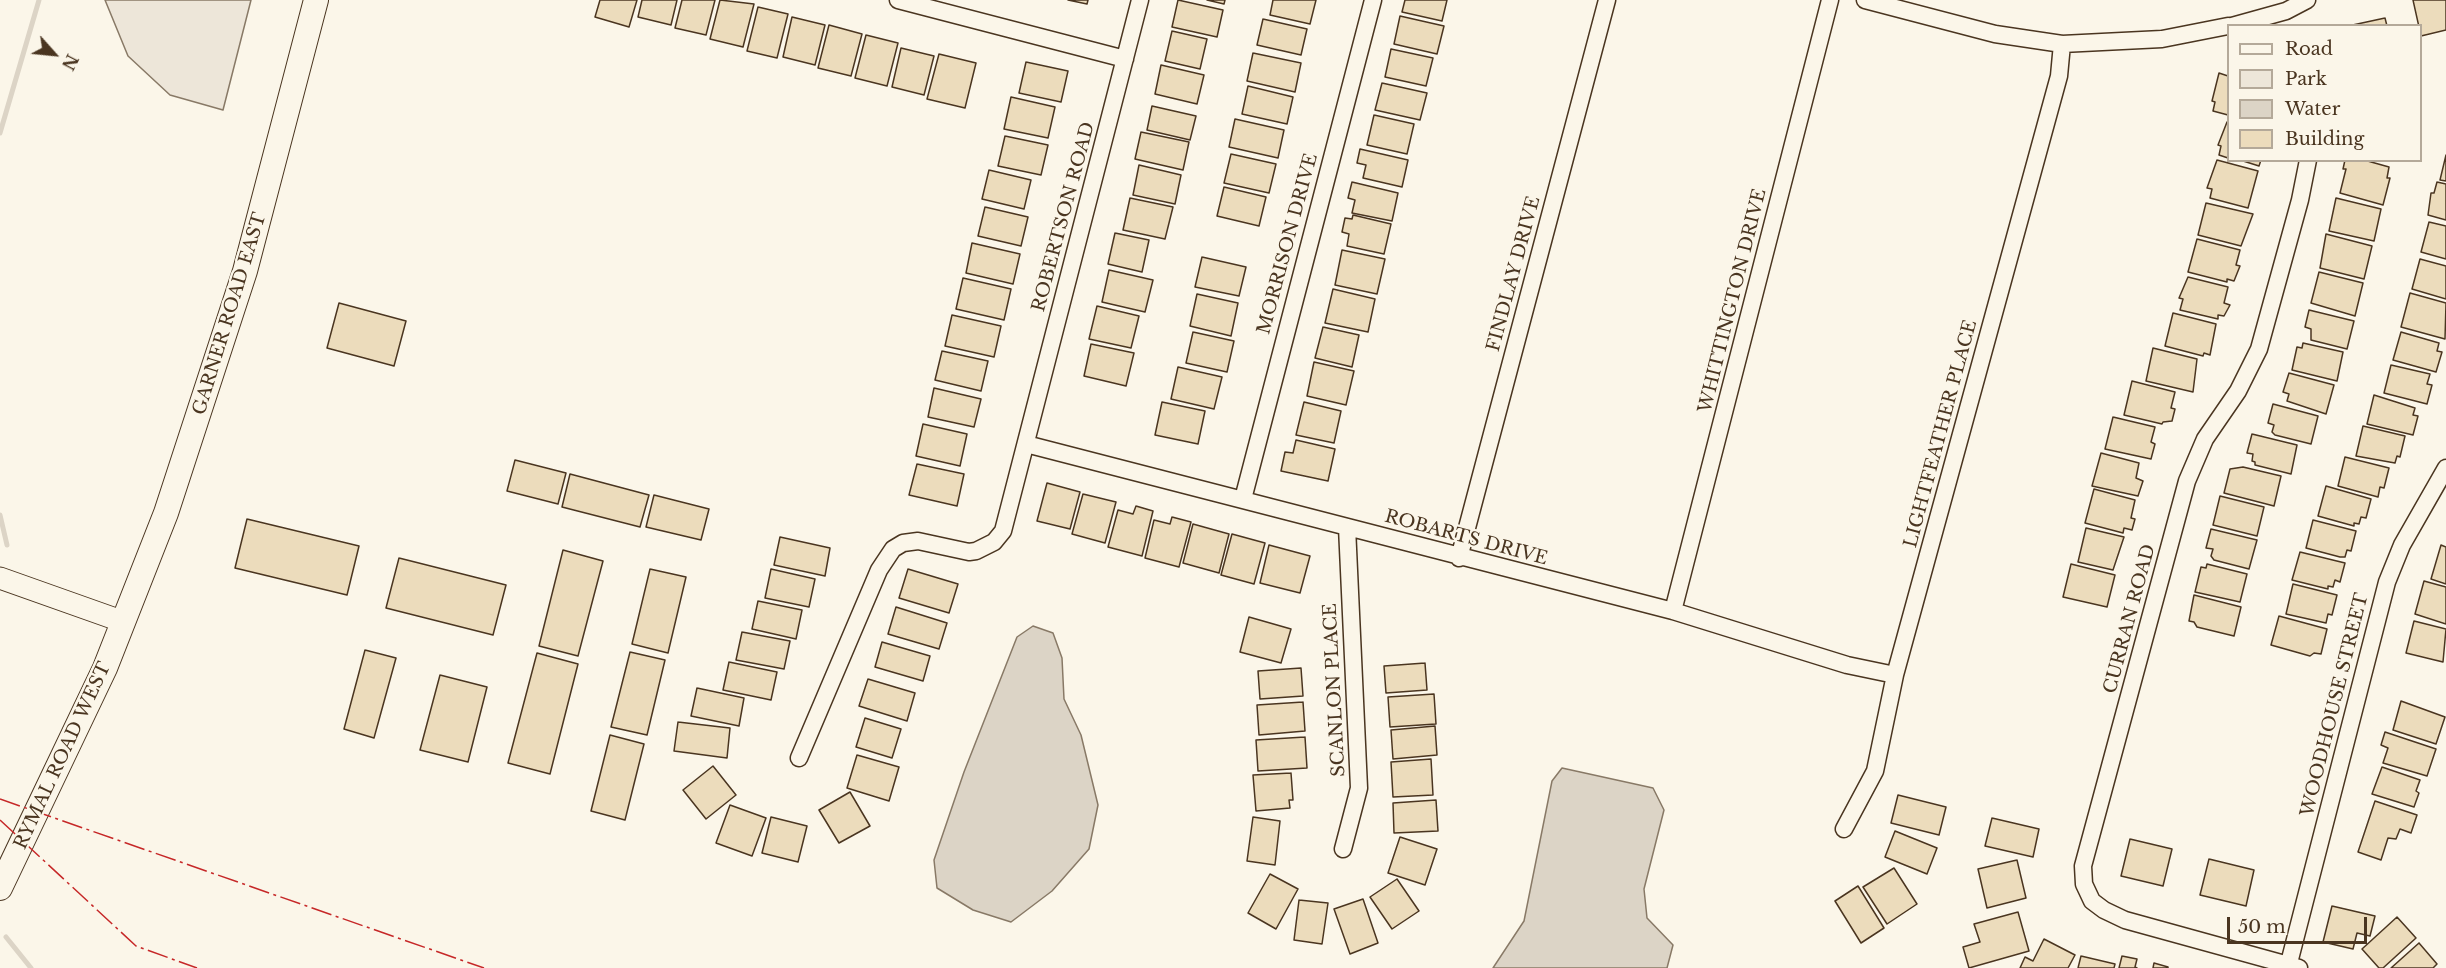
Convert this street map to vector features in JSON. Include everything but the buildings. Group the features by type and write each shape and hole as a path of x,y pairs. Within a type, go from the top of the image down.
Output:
{"main road":[{"name":"GARNER ROAD EAST","path":"124,622 183,465 245,271 316,0"},
{"name":"RYMAL ROAD WEST","path":"0,888 67,752 124,622"}],"street":[{"path":"898,0 1125,59"},
{"name":"ROBERTSON ROAD","path":"799,758 885,558 903,543 918,541 969,552 982,549 994,542 1003,531 1140,0"},
{"name":"MORRISON DRIVE","path":"1242,499 1373,0"},
{"name":"FINDLAY DRIVE","path":"1460,558 1607,0"},
{"name":"WHITTINGTON DRIVE","path":"1673,611 1830,0"},
{"path":"1864,0 1995,34 2062,44 2162,39 2227,27"},
{"path":"2245,24 2289,18 2307,0"},
{"name":"LIGHTFEATHER PLACE","path":"1844,829 1875,771 1895,675 2059,75 2062,44"},
{"name":"CURRAN ROAD","path":"2294,966 2126,920 2104,910 2092,901 2084,884 2084,866 2187,481 2205,439 2238,391 2259,349 2297,212 2308,162"},
{"name":"ROBARTS DRIVE","path":"1026,444 1460,558 1673,611 1847,665 1895,675"},
{"name":"WOODHOUSE STREET","path":"2294,966 2387,582 2402,545 2446,468"},
{"name":"SCANLON PLACE","path":"1344,849 1359,788 1347,527"},
{"path":"0,578 124,622"}],"green space":[{"path":"105,0 251,0 223,110 170,95 128,56"}],"water":[{"path":"1033,626 1053,633 1062,658 1064,699 1081,735 1098,805 1089,849 1052,891 1011,922 973,910 937,888 934,860 964,772 1017,637"},
{"path":"1562,768 1653,788 1664,810 1644,889 1647,918 1673,945 1667,968 1493,968 1524,921 1552,781"}],"waterway":[{"path":"0,133 39,0"},
{"path":"0,515 7,545"},
{"path":"6,937 31,968"}],"power":[{"path":"0,799 484,968"},
{"path":"0,820 136,946 197,968"}]}
